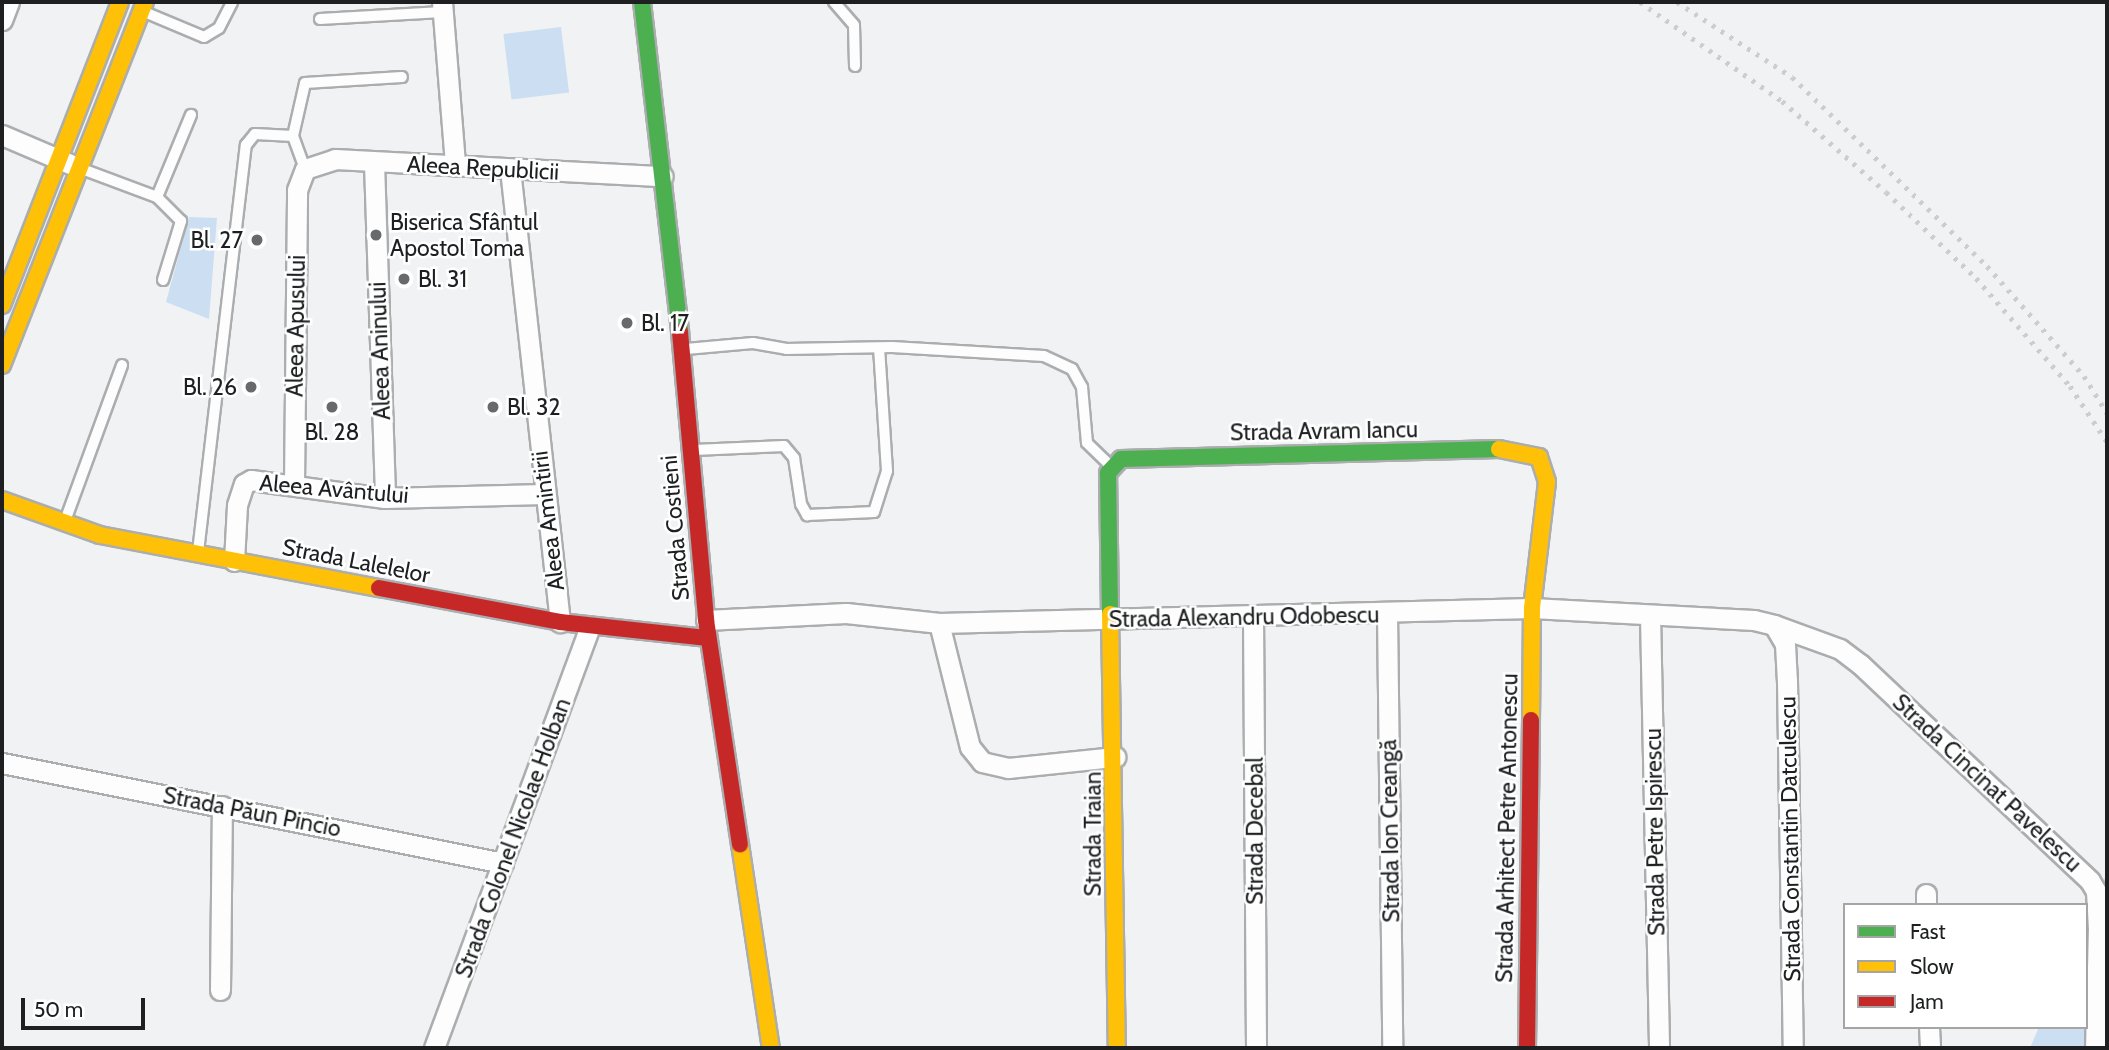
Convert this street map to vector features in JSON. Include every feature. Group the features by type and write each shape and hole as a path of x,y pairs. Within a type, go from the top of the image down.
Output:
{"street":[{"path":"2,20 9,2"},
{"path":"2,304 120,2"},
{"name":"Strada Costieni","path":"642,2 682,350 707,629 771,1048"},
{"path":"2,365 77,167 143,6"},
{"path":"442,7 455,165"},
{"path":"2,135 77,167"},
{"name":"Aleea Republicii","path":"304,169 324,160 663,176"},
{"name":"Aleea Aninului","path":"374,163 384,498"},
{"name":"Aleea Apusului","path":"294,485 297,190 304,169"},
{"name":"Aleea Amintirii","path":"510,169 560,622"},
{"name":"Strada Avram Iancu","path":"1111,467 1121,459 1133,458 1514,449 1534,453 1545,467 1547,482 1532,608"},
{"path":"1111,467 1108,473 1112,620"},
{"name":"Aleea Avântului","path":"234,561 237,505 244,484 251,480 384,498 544,494"},
{"name":"Strada Lalelelor","path":"2,500 63,524 234,561 560,622 590,627 707,629"},
{"name":"Strada Alexandru Odobescu","path":"707,629 845,613 939,624 1532,608 1754,620 1777,628"},
{"name":"Strada Arhitect Petre Antonescu","path":"1527,1048 1532,608"},
{"name":"Strada Ion Creangă","path":"1387,613 1392,1048"},
{"name":"Strada Decebal","path":"1253,615 1256,1048"},
{"name":"Strada Petre Ispirescu","path":"1650,615 1659,1048"},
{"name":"Strada Traian","path":"1112,620 1117,1048"},
{"path":"939,624 970,747 982,762 1008,768 1115,757"},
{"name":"Strada Colonel Nicolae Holban","path":"434,1048 590,627"},
{"name":"Strada Constantin Datculescu","path":"1777,628 1787,681 1793,1048"},
{"name":"Strada Cincinat Pavelescu","path":"1777,628 1840,649 1860,664 2090,881 2096,891 2098,927 2095,1048"},
{"name":"Strada Păun Pincio","path":"2,763 503,863"},
{"path":"220,990 222,806"},
{"path":"1929,1029 1930,1048"}],"lane":[{"path":"143,6 204,37 219,28 232,2"},
{"path":"834,2 854,25 855,66"},
{"path":"320,19 442,7"},
{"path":"304,169 293,136 304,83 402,77"},
{"path":"157,197 191,115"},
{"path":"198,552 246,145 255,134 293,136"},
{"path":"77,167 157,197 181,220 163,280"},
{"path":"682,350 753,343 786,349 879,348 1044,356 1062,361 1082,387 1087,443 1111,467"},
{"path":"690,450 784,446 794,458 801,503 807,515 874,512 887,471 879,348"},
{"path":"63,524 122,365"}],"shaded area":[{"path":"561,27 569,93 511,100 503,34"},
{"path":"189,217 217,218 209,319 166,302"},
{"path":"2107,873 2107,1048 2030,1048 2038,1029 2088,1029 2088,916"}],"railway":[{"path":"1640,2 1782,101 1886,192 1976,278 2070,386 2107,442"},
{"path":"1677,2 1792,77 1987,266 2084,376 2107,413"}],"traffic: fast":[{"path":"642,2 680,332"},
{"path":"1110,614 1108,473 1121,459 1499,449"}],"traffic: slow":[{"path":"2,305 120,2"},
{"path":"2,365 145,2"},
{"path":"1499,449 1539,457 1547,482 1532,608 1531,720"},
{"path":"2,500 100,535 379,588"},
{"path":"1110,614 1117,1048"},
{"path":"740,844 771,1048"}],"traffic: jam":[{"path":"680,332 706,620 740,844"},
{"path":"379,588 560,622 708,638"},
{"path":"1527,1048 1531,720"}],"place":[{"name":"Biserica Sfântul Apostol Toma","path":"376,235"},
{"name":"Bl. 27","path":"257,240"},
{"name":"Bl. 31","path":"404,279"},
{"name":"Bl. 17","path":"627,323"},
{"name":"Bl. 26","path":"251,387"},
{"name":"Bl. 28","path":"332,407"},
{"name":"Bl. 32","path":"493,407"}]}
